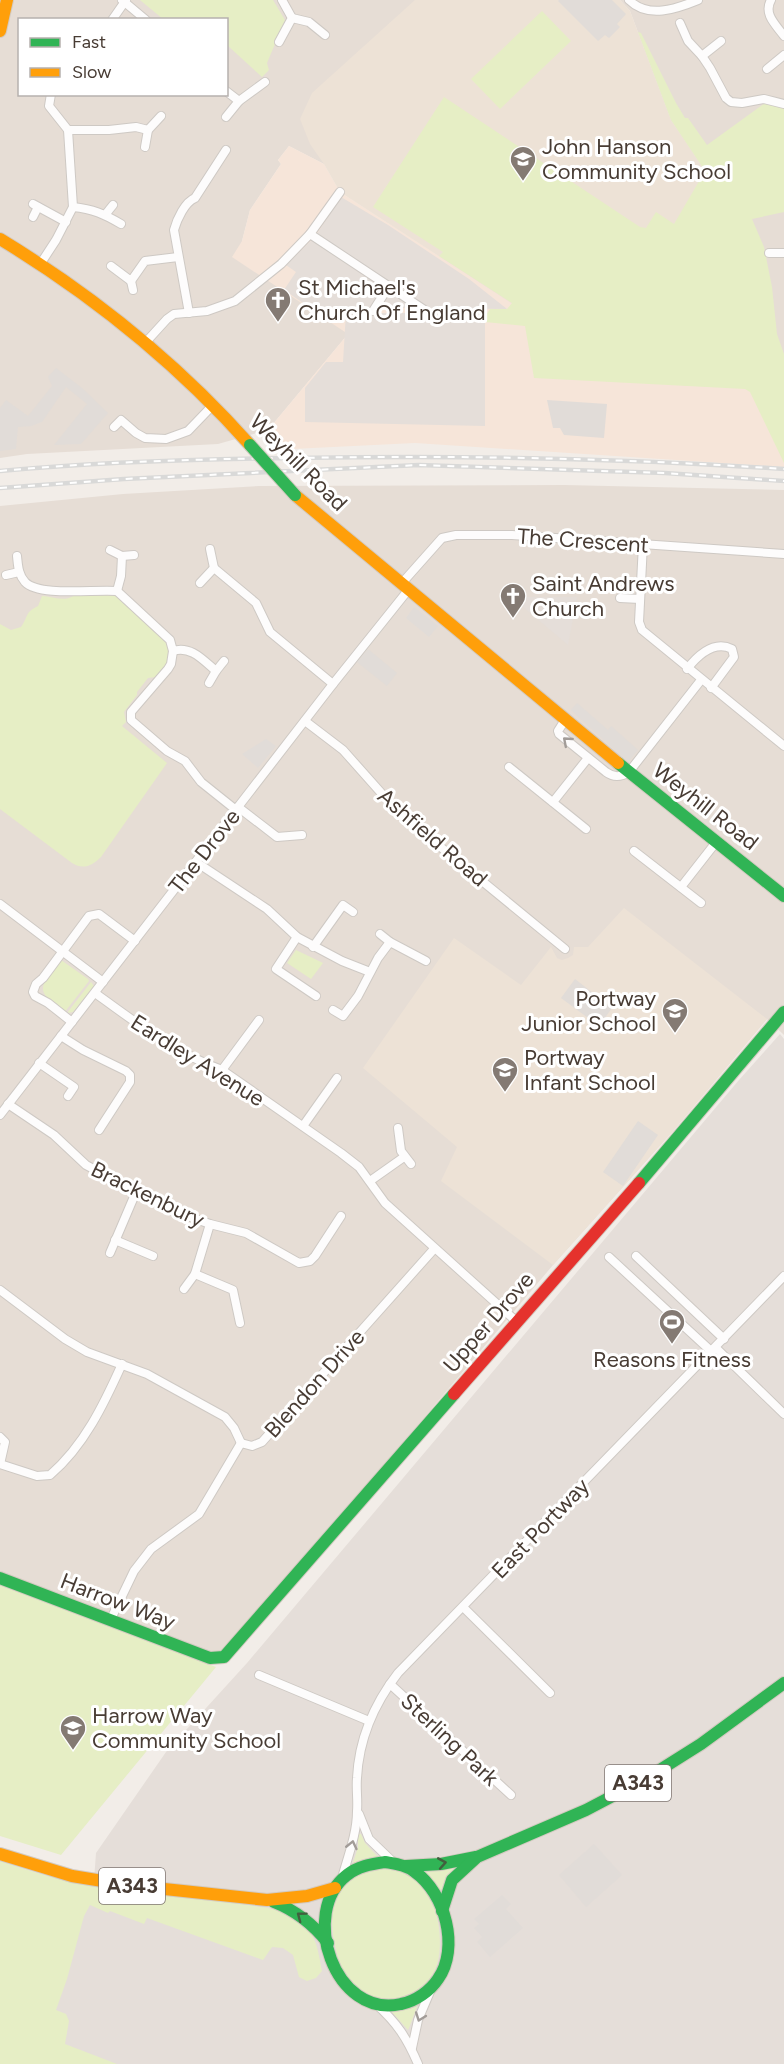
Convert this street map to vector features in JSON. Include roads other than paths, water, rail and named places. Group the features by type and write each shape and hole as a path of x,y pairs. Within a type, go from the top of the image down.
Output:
{"main road":[{"path":"0,31 7,0"},
{"name":"Weyhill Road","path":"0,239 41,263 146,342 213,405 295,495 565,720 784,896"},
{"name":"Upper Drove","path":"222,1659 631,1192 784,1012"},
{"name":"Harrow Way","path":"0,1578 210,1658 222,1659"},
{"name":"A343","path":"406,1866 441,1864 477,1857 586,1810 647,1778 701,1744 784,1683"},
{"name":"A343","path":"0,1854 72,1876 128,1885 267,1900 298,1912 314,1926 327,1943"},
{"name":"A343","path":"442,1911 452,1880 477,1857"},
{"path":"393,1862 406,1866 427,1882 437,1897 442,1911 447,1941 446,1961 432,1987 408,2002 391,2006 376,2004 358,1997 341,1981 327,1943 327,1911 338,1883 363,1866 393,1862"},
{"name":"A343","path":"267,1900 307,1896 338,1883"}],"street":[{"path":"282,0 292,18 309,22 326,35"},
{"path":"628,0 642,9 654,11 674,9 698,0"},
{"path":"113,18 124,1 144,18"},
{"path":"766,2 771,19 784,36"},
{"path":"279,42 292,18"},
{"path":"680,23 688,41 702,56 730,102 742,103 764,99 784,104"},
{"path":"702,56 721,41"},
{"path":"767,69 784,55"},
{"path":"226,117 239,101 265,82"},
{"path":"228,93 239,101"},
{"path":"41,263 73,207 68,130 49,106 51,96"},
{"path":"146,147 148,130 161,116"},
{"path":"68,130 110,130 136,127 148,130"},
{"path":"189,313 174,230 176,222 190,200 195,198 225,150"},
{"path":"146,342 174,314 207,311 235,302 281,264 310,234 340,192"},
{"path":"33,217 36,205 66,222"},
{"path":"105,215 113,205"},
{"path":"73,207 90,208 121,224"},
{"path":"310,234 426,311"},
{"path":"769,253 784,253"},
{"path":"131,280 145,261 178,257"},
{"path":"111,266 131,280 133,290"},
{"path":"373,311 389,286"},
{"path":"114,427 121,420 145,438 166,439 188,431 213,405"},
{"name":"The Crescent","path":"405,586 440,540 447,536 512,535 784,554"},
{"path":"643,544 639,622 642,630 784,746"},
{"path":"210,549 214,568 256,603 270,632 333,684"},
{"path":"110,550 122,556 134,555"},
{"path":"17,556 19,572 27,584 41,590 117,591 170,640 173,651 171,664 131,712 131,720 167,751 185,761 201,782 277,837 302,835"},
{"path":"117,591 121,576 122,556"},
{"path":"200,583 214,568"},
{"path":"6,575 19,572"},
{"name":"The Drove","path":"0,1115 305,721 405,586"},
{"path":"620,598 640,599"},
{"path":"687,669 702,652 725,646 732,650 735,657 711,688"},
{"path":"173,651 180,649 192,652 216,671"},
{"path":"209,683 224,661"},
{"path":"629,772 701,680"},
{"name":"Weyhill Road","path":"565,720 558,730 559,734 588,758 611,775 620,776 629,772"},
{"name":"Ashfield Road","path":"305,721 343,750 399,813 565,949"},
{"path":"553,802 588,758"},
{"path":"509,767 586,829"},
{"path":"681,887 717,842"},
{"path":"634,851 701,903"},
{"path":"196,861 267,909 297,937 313,947 370,972"},
{"path":"313,947 344,901 353,912"},
{"path":"0,904 103,982"},
{"path":"72,1022 35,996 33,992 36,984 44,978 89,916 99,914 135,941"},
{"path":"380,934 390,942 426,961"},
{"path":"297,937 276,969 316,996"},
{"path":"333,1010 345,1018 378,958 390,942"},
{"name":"Eardley Avenue","path":"95,993 158,1038 200,1062 222,1070 359,1167 384,1203 516,1321"},
{"path":"222,1070 259,1020"},
{"path":"61,1036 83,1050 126,1071 130,1076 130,1082 99,1130"},
{"path":"39,1063 74,1087 68,1096"},
{"path":"303,1126 337,1078"},
{"name":"Brackenbury","path":"8,1104 54,1135 86,1165 171,1210 210,1224 246,1233 299,1263 310,1261 315,1256 341,1216"},
{"path":"398,1128 401,1150 411,1164"},
{"path":"370,1181 404,1157"},
{"path":"110,1253 136,1192"},
{"path":"184,1289 195,1274 210,1224"},
{"path":"116,1240 153,1256"},
{"name":"Blendon Drive","path":"110,1621 134,1571 151,1550 199,1514 241,1443 252,1446 262,1442 434,1249"},
{"path":"636,1256 724,1339"},
{"path":"609,1257 784,1414"},
{"path":"195,1274 232,1290 240,1323"},
{"name":"East Portway","path":"338,1883 352,1846 357,1811 358,1763 369,1721 377,1702 390,1684 784,1276"},
{"path":"0,1290 65,1339 87,1352 147,1374 225,1417 234,1428 241,1443"},
{"path":"0,1437 5,1442 0,1464 37,1476 50,1475 88,1430 106,1400 122,1364"},
{"path":"463,1607 550,1693"},
{"path":"259,1675 369,1721"},
{"name":"Sterling Park","path":"390,1684 511,1795"},
{"path":"357,1811 369,1839 393,1862"},
{"path":"412,2048 418,2020 432,1987"},
{"path":"376,2004 398,2025 412,2048 418,2064"}],"railway":[{"path":"0,471 184,460 417,457 601,460 784,469"},
{"path":"0,488 124,479 419,465 665,473 784,481"}],"place":[{"name":"John Hanson Community School","path":"523,182"},
{"name":"St Michael's Church Of England","path":"278,323"},
{"name":"Saint Andrews Church","path":"513,619"},
{"name":"Portway Junior School","path":"675,1034"},
{"name":"Portway Infant School","path":"505,1093"},
{"name":"Reasons Fitness","path":"672,1345"},
{"name":"Harrow Way Community School","path":"73,1751"}]}
